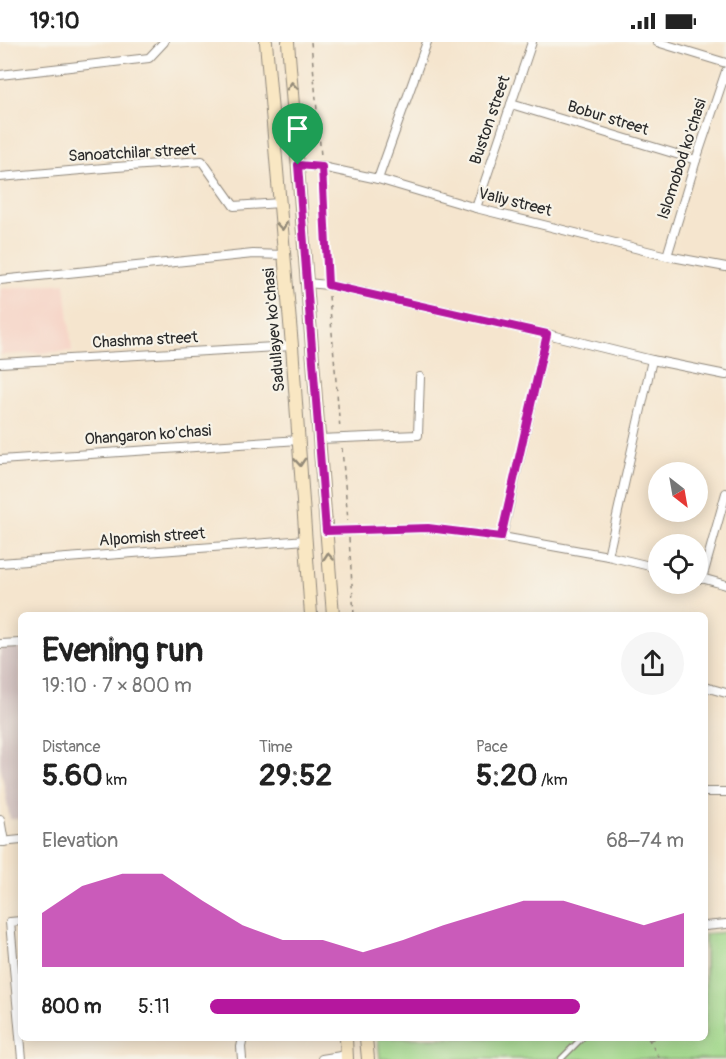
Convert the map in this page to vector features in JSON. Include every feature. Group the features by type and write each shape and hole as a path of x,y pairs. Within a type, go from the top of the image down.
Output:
{"main road":[{"name":"Sadullayev ko'chasi","path":"266,42 292,346 311,612"},
{"path":"288,42 333,612"},
{"path":"346,1041 347,1057"},
{"path":"366,1041 368,1059"}],"street":[{"path":"0,75 149,58 164,42"},
{"path":"378,179 427,42"},
{"name":"Buston street","path":"476,208 532,42"},
{"path":"657,42 726,63"},
{"name":"Islomobod ko'chasi","path":"668,256 696,160 726,71"},
{"name":"Bobur street","path":"511,104 696,160"},
{"name":"Sanoatchilar street","path":"0,177 202,161 234,206 280,203"},
{"name":"Valiy street","path":"298,165 322,167 378,179 476,208 668,256 726,267"},
{"path":"0,280 254,254 284,255"},
{"path":"307,283 328,285 726,375"},
{"path":"501,537 547,334"},
{"name":"Chashma street","path":"0,363 292,346"},
{"path":"608,556 652,360"},
{"path":"319,439 418,435 420,377"},
{"name":"Ohangaron ko'chasi","path":"0,460 298,440"},
{"path":"708,552 726,493"},
{"path":"326,531 428,528 501,537 648,566"},
{"name":"Alpomish street","path":"0,563 306,540"},
{"path":"708,580 726,585"},
{"path":"0,644 18,643"},
{"path":"708,688 726,693"},
{"path":"708,792 726,792"},
{"path":"0,819 2,842 18,840"},
{"path":"18,921 10,922 18,1013"},
{"path":"708,926 726,924"},
{"path":"20,1041 22,1059"},
{"path":"242,1041 242,1059"},
{"path":"322,1059 347,1057"}],"lane":[{"path":"561,1059 579,1041"}],"path":[{"path":"311,42 354,612"},
{"path":"650,1041 660,1059"}],"shaded area":[{"path":"65,283 72,351 0,355 0,289"},
{"path":"18,646 18,819 10,819 0,764 0,648"}],"green space":[{"path":"726,932 726,1059 380,1059 378,1041 708,1041 708,934"}],"route":[{"path":"298,165 322,167 328,285 547,334 501,537 428,528 326,531 298,165"}]}
